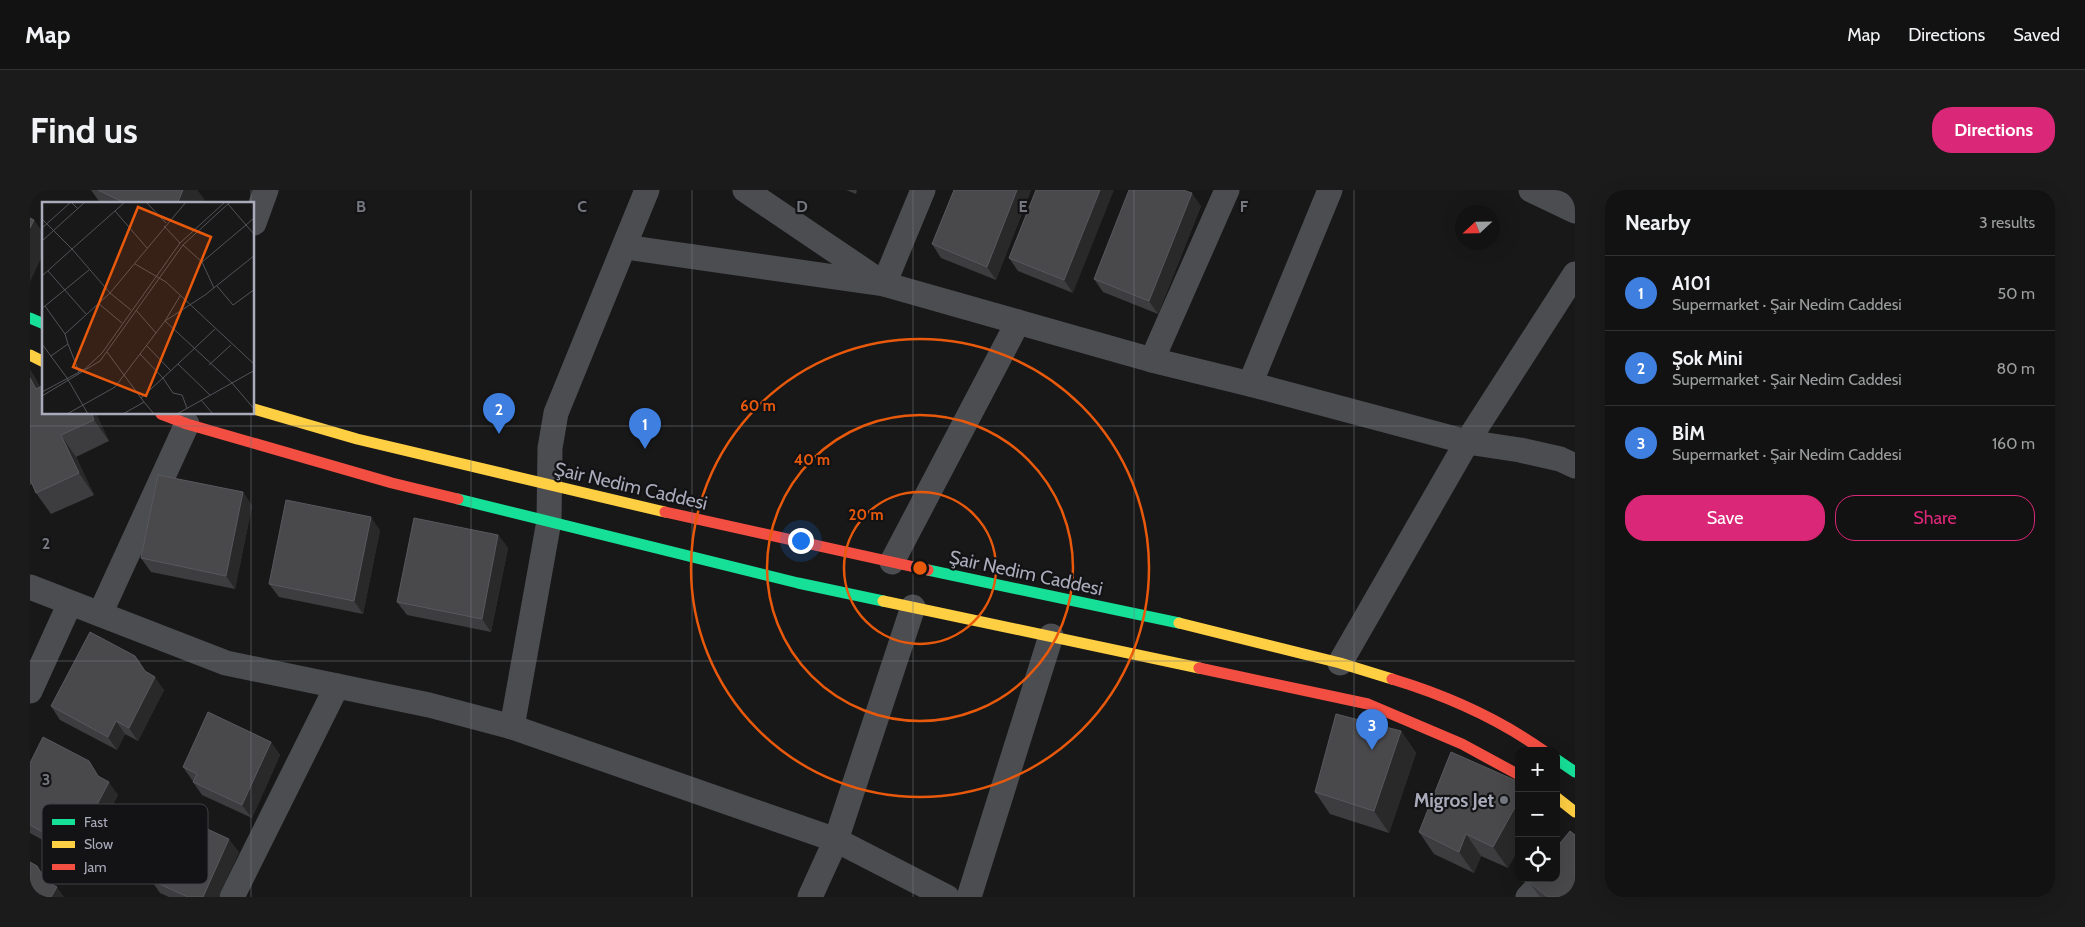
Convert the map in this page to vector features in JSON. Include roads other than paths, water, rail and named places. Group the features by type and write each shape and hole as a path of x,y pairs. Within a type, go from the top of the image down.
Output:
{"street":[{"path":"255,219 266,190"},
{"path":"512,727 549,521 548,484 550,448 556,413 647,190"},
{"path":"745,190 884,284"},
{"path":"884,284 924,190"},
{"path":"1152,360 1227,190"},
{"path":"1250,384 1330,190"},
{"path":"1531,190 1575,211"},
{"path":"624,247 884,284 1152,360 1467,442 1520,450 1560,459 1575,466"},
{"path":"1340,663 1467,442 1575,274"},
{"path":"30,318 42,323"},
{"path":"892,562 1018,322"},
{"path":"30,355 42,361"},
{"name":"Şair Nedim Caddesi","path":"255,409 356,439 760,534 1208,629 1340,663 1435,692 1527,739 1538,747"},
{"path":"164,415 187,424 392,483 798,583 1368,704 1462,744 1515,773"},
{"path":"100,614 187,424"},
{"path":"30,587 226,663 429,706 512,727 836,840 948,897"},
{"path":"30,692 70,602"},
{"path":"810,897 836,840 913,607"},
{"path":"969,897 1051,636"},
{"path":"232,897 337,686"},
{"path":"1560,762 1575,772"},
{"path":"1560,800 1575,812"},
{"path":"1528,897 1543,882"}],"place":[{"name":"Şok Mini","path":"499,434"},
{"name":"A101","path":"645,449"},
{"name":"BİM","path":"1372,750"},
{"name":"Migros Jet","path":"1504,800"}]}
